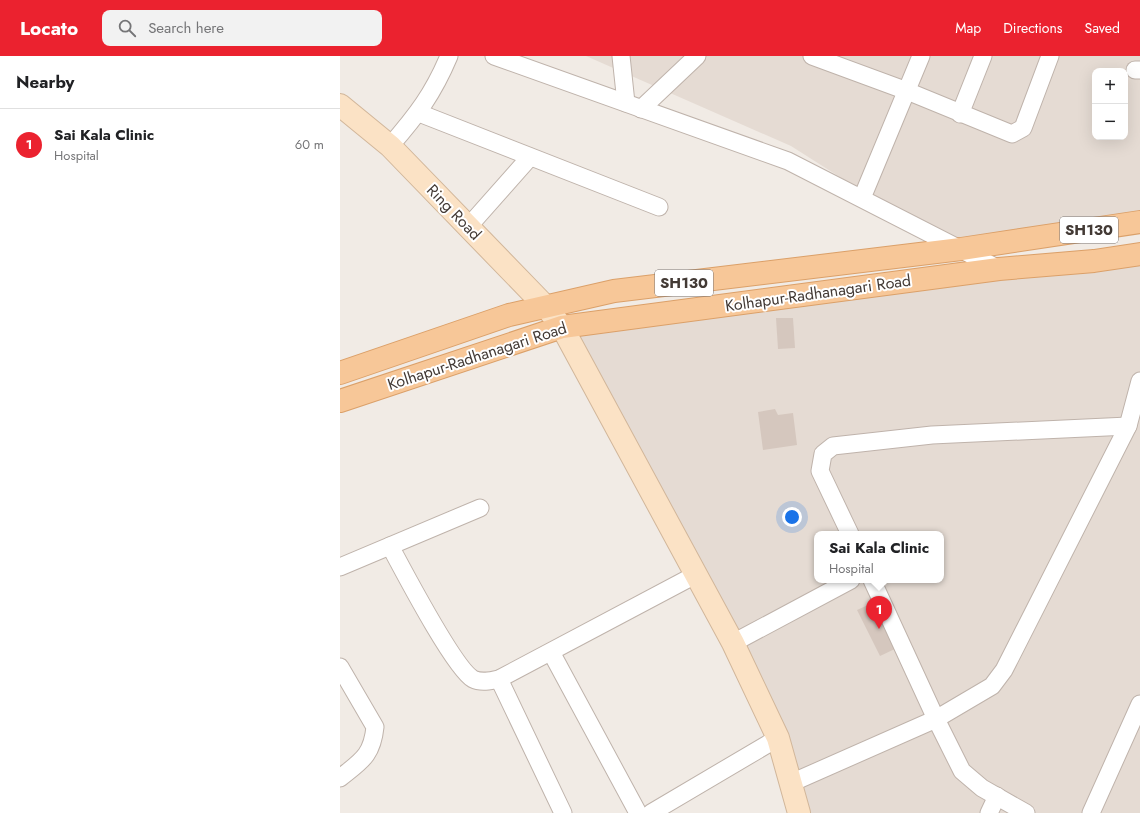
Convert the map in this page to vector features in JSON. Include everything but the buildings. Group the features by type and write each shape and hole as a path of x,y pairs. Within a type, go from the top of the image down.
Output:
{"main road":[{"name":"Ring Road","path":"340,105 390,146 546,307 562,327 733,643 778,738 799,813"},
{"name":"Kolhapur-Radhanagari Road","path":"340,373 509,315 614,291 961,250 1140,222"},
{"name":"Kolhapur-Radhanagari Road","path":"340,401 562,327 999,269 1094,261 1140,254"}],"street":[{"path":"390,146 419,113 438,83 449,56"},
{"path":"494,56 788,161 999,269"},
{"path":"621,56 633,106"},
{"path":"633,106 698,56"},
{"path":"812,56 907,91 1007,133 1019,132 1025,123 1050,56"},
{"path":"862,198 921,56"},
{"path":"960,114 983,56"},
{"path":"419,113 659,207"},
{"path":"468,226 530,156"},
{"path":"790,782 936,719 992,686 1004,670 1128,426 1140,381"},
{"path":"849,531 820,471 824,454 832,446 932,435 1128,426"},
{"path":"340,567 480,508"},
{"path":"390,546 454,658 472,678 482,682 500,679 697,574"},
{"path":"733,643 845,583"},
{"path":"873,583 936,719 962,771 982,788 1026,813"},
{"path":"551,652 638,813"},
{"path":"340,667 375,727 371,750 340,778"},
{"path":"500,679 563,813"},
{"path":"1091,813 1139,707"},
{"path":"650,813 778,738"},
{"path":"989,813 997,796"}],"shaded area":[{"path":"586,56 1140,56 1140,219 939,240 791,146"},
{"path":"1140,254 1140,813 799,813 791,783 571,329 966,261"}],"place":[{"name":"Sai Kala Clinic","path":"879,629"}]}
